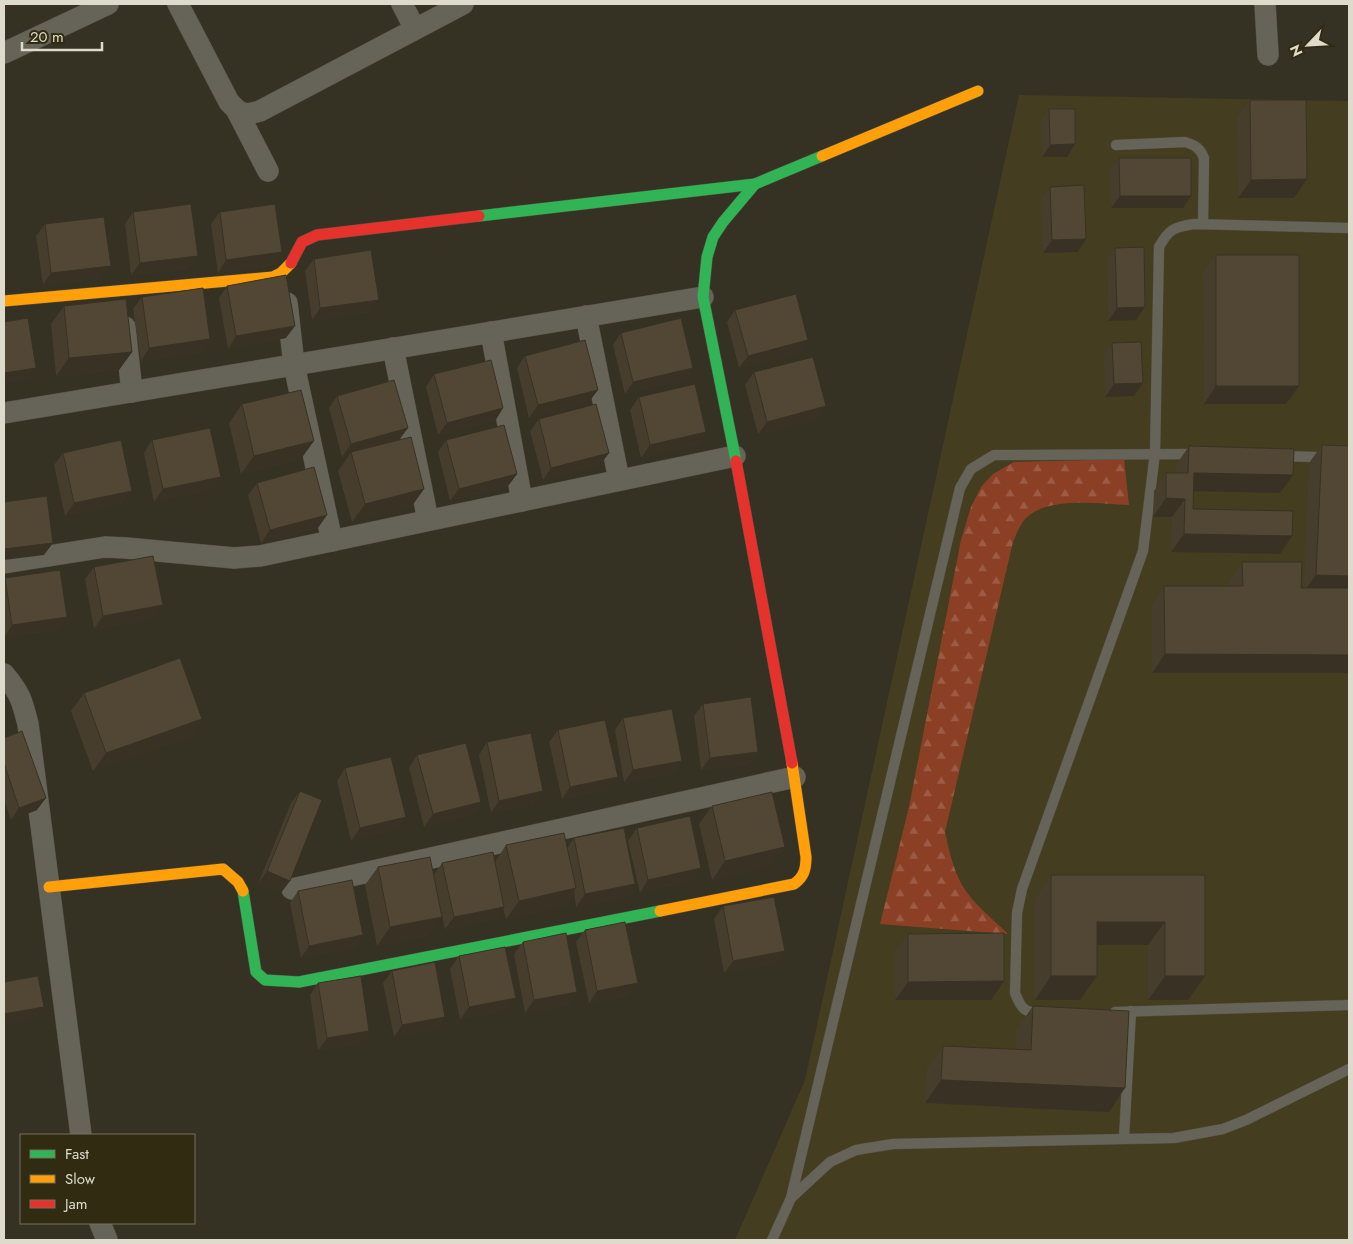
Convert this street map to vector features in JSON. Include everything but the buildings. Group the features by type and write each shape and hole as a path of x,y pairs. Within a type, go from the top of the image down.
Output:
{"street":[{"path":"4,53 108,4"},
{"path":"178,4 229,102 237,111 268,171"},
{"path":"402,4 415,29"},
{"path":"237,111 248,115 260,111 463,4"},
{"path":"1265,4 1268,55"},
{"path":"4,301 273,277 284,273 291,264 299,246 308,238 320,234 755,184 978,91"},
{"path":"49,887 223,869 238,882 244,893 256,972 266,980 299,982 794,884 803,878 806,868 806,857 795,777 703,297 707,257 713,237 755,184"},
{"path":"284,273 294,365 332,541"},
{"path":"121,290 132,392"},
{"path":"4,413 703,297"},
{"path":"586,316 619,480"},
{"path":"491,332 522,501"},
{"path":"393,348 428,520"},
{"path":"4,563 105,548 126,548 234,558 251,557 735,456"},
{"path":"4,674 22,700 28,724 81,1134"},
{"path":"292,888 795,777"},
{"path":"100,1224 108,1240"}],"lane":[{"path":"1116,145 1185,142 1201,149 1204,158 1203,224"},
{"path":"1052,1013 1029,1013 1020,1005 1016,993 1017,913 1022,889 1143,551 1155,453 1159,247 1167,233 1182,226 1203,224 1349,228"},
{"path":"772,1240 791,1198 960,488 971,469 994,455 1204,454"},
{"path":"1272,456 1349,458"},
{"path":"1101,1012 1349,1005"},
{"path":"1124,1138 1131,1011"},
{"path":"791,1198 830,1162 856,1150 893,1144 1174,1138 1223,1128 1246,1120 1349,1069"}],"shaded area":[{"path":"1019,95 1349,101 1349,1240 735,1240 805,1080"}],"green space":[{"path":"1124,459 1129,505 1075,503 1047,507 1036,511 1026,518 1013,542 945,832 954,866 966,892 1008,934 880,924 909,807 961,540 971,507 981,487 993,474 1014,462"}],"traffic: fast":[{"path":"736,461 703,297 707,257 713,237 755,184 822,156"},
{"path":"479,216 755,184"},
{"path":"243,891 256,972 265,980 299,982 660,911"}],"traffic: slow":[{"path":"822,156 978,91"},
{"path":"4,301 273,277 281,273 291,263"},
{"path":"660,911 794,884 800,879 805,869 806,857 792,763"},
{"path":"49,887 223,869 238,882 243,891"}],"traffic: jam":[{"path":"291,263 302,242 317,235 479,216"},
{"path":"736,461 792,763"}]}
